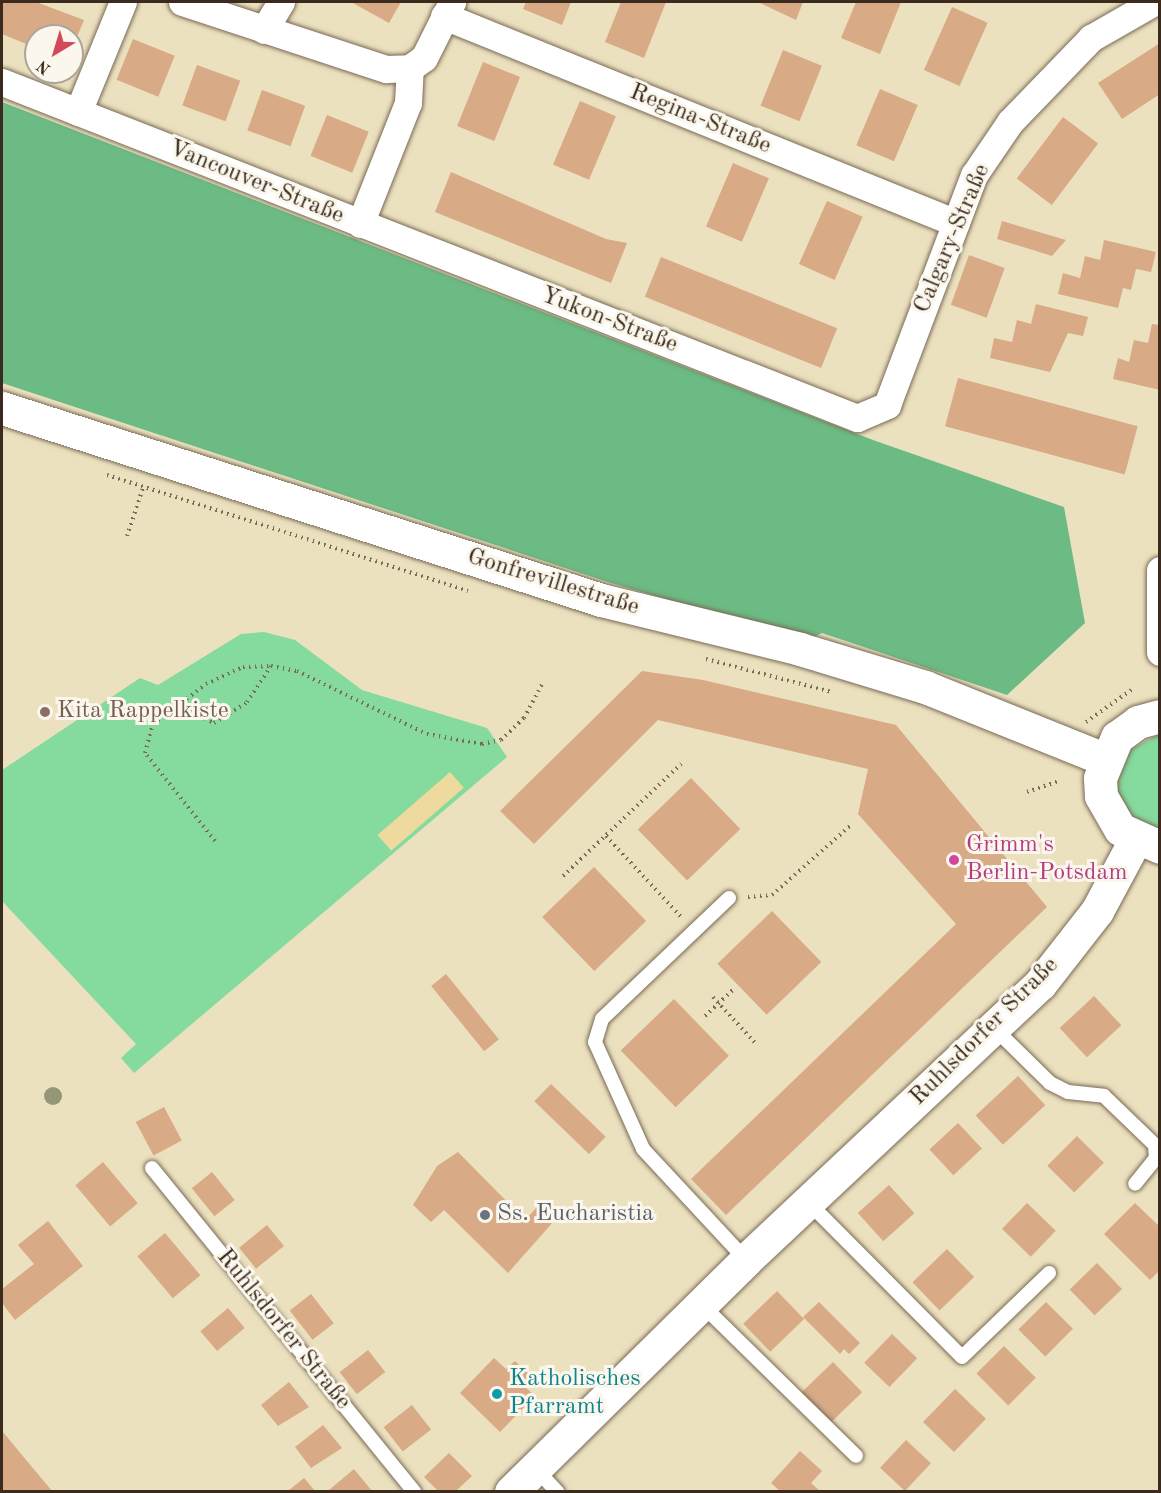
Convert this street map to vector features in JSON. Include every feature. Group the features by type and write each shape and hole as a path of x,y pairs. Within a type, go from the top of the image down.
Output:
{"street":[{"path":"78,112 123,2"},
{"path":"182,2 386,69 410,68 424,58 448,9"},
{"path":"264,30 281,2"},
{"name":"Calgary-Straße","path":"857,418 888,405 974,175 1047,78 1091,38 1154,2"},
{"name":"Regina-Straße","path":"448,9 956,223"},
{"name":"Vancouver-Straße","path":"2,82 360,224 408,103 410,68"},
{"name":"Yukon-Straße","path":"360,224 857,418"},
{"name":"Gonfrevillestraße","path":"2,408 601,600 800,649 925,687 1104,759"},
{"path":"1160,570 1160,652"},
{"path":"1147,844 1120,829 1101,796 1104,759 1117,737 1138,722 1160,716"},
{"name":"Ruhlsdorfer Straße","path":"511,1491 746,1260 1040,984 1147,844"}],"lane":[{"path":"729,898 602,1019 596,1042 643,1149 746,1260"},
{"path":"993,1027 1050,1083 1068,1092 1104,1096 1155,1145 1156,1158 1136,1184"},
{"name":"Ruhlsdorfer Straße","path":"152,1168 414,1491"},
{"path":"808,1202 962,1357 1049,1273"},
{"path":"701,1304 856,1456"},
{"path":"535,1468 557,1491"}],"path":[{"path":"127,536 143,488"},
{"path":"215,841 145,753 153,724 178,705 243,667 271,666 297,671 428,734 482,744 501,740 524,718 542,684"},
{"path":"178,705 214,723 247,702 271,666"},
{"path":"1084,724 1134,688"},
{"path":"563,876 681,764"},
{"path":"1027,792 1059,781"},
{"path":"729,898 772,895 850,826"},
{"path":"606,836 695,932"},
{"path":"705,1016 733,990"},
{"path":"713,997 756,1044"}],"green space":[{"path":"2,102 873,440 1064,507 1085,623 1007,695 822,633 807,640 608,582 2,383"},
{"path":"264,632 295,640 362,690 487,728 507,757 134,1073 121,1058 136,1044 2,901 2,770 140,678 158,685 241,634"},
{"path":"1159,734 1159,830 1135,822 1117,797 1115,782 1124,753"}],"sand":[{"path":"450,772 464,788 391,851 378,835"}],"building":[{"path":"2,2 36,2 84,20 82,24 24,24 24,43 2,34"},
{"path":"351,2 401,2 389,23"},
{"path":"526,2 571,2 562,25 523,9"},
{"path":"621,2 666,2 644,58 605,42"},
{"path":"758,2 803,2 796,20"},
{"path":"856,2 901,2 880,54 841,38"},
{"path":"952,7 988,23 960,86 924,70"},
{"path":"133,39 175,56 158,97 117,80"},
{"path":"1160,43 1160,94 1122,119 1098,83"},
{"path":"783,50 822,66 799,121 761,106"},
{"path":"483,62 520,77 494,141 457,126"},
{"path":"197,65 240,81 226,121 182,105"},
{"path":"880,89 918,105 894,161 856,145"},
{"path":"262,90 305,106 291,146 247,130"},
{"path":"580,101 616,116 589,180 553,165"},
{"path":"327,115 369,132 352,173 311,156"},
{"path":"1063,117 1098,143 1052,205 1017,178"},
{"path":"733,163 769,178 742,242 706,227"},
{"path":"451,172 606,239 627,243 611,283 435,212"},
{"path":"827,201 863,217 835,280 799,264"},
{"path":"1002,221 1066,240 1052,256 997,239"},
{"path":"1104,240 1156,252 1151,272 1136,269 1131,290 1123,288 1118,308 1058,294 1063,273 1080,278 1085,256 1100,260"},
{"path":"969,255 1005,268 987,318 951,305"},
{"path":"661,257 837,328 821,368 645,297"},
{"path":"1036,304 1088,317 1083,336 1068,333 1050,372 990,358 994,338 1012,342 1017,320 1031,324"},
{"path":"1152,324 1160,325 1160,390 1113,379 1118,358 1129,362 1134,340 1148,343"},
{"path":"958,378 1138,426 1125,474 945,426"},
{"path":"642,671 703,680 896,725 1047,907 726,1215 691,1179 956,924 858,814 868,769 658,720 534,844 500,811"},
{"path":"691,778 740,829 687,880 638,829"},
{"path":"594,867 646,921 594,971 542,917"},
{"path":"772,911 821,962 767,1015 717,964"},
{"path":"446,974 499,1039 484,1051 431,986"},
{"path":"1094,996 1121,1025 1087,1057 1060,1028"},
{"path":"674,999 729,1056 676,1107 621,1050"},
{"path":"1018,1076 1045,1105 1003,1145 976,1116"},
{"path":"551,1084 606,1137 589,1154 534,1101"},
{"path":"164,1107 182,1141 154,1156 136,1122"},
{"path":"958,1123 982,1149 953,1175 929,1150"},
{"path":"1077,1136 1104,1163 1074,1193 1047,1166"},
{"name":"Ss. Eucharistia","path":"458,1152 525,1220 538,1206 554,1221 508,1273 444,1210 431,1222 413,1205 437,1166"},
{"path":"103,1162 138,1203 110,1227 75,1185"},
{"path":"212,1172 235,1200 214,1216 192,1188"},
{"path":"889,1185 914,1213 883,1241 858,1213"},
{"path":"1027,1203 1056,1231 1031,1257 1002,1229"},
{"path":"1135,1203 1160,1227 1160,1270 1150,1280 1104,1234"},
{"path":"48,1221 83,1266 15,1320 2,1303 2,1289 34,1264 18,1245"},
{"path":"267,1225 284,1246 256,1269 239,1248"},
{"path":"165,1233 200,1275 173,1298 137,1256"},
{"path":"947,1249 974,1277 940,1310 912,1282"},
{"path":"1097,1263 1122,1289 1095,1315 1070,1289"},
{"path":"777,1291 804,1319 770,1352 743,1324"},
{"path":"311,1294 334,1323 313,1340 290,1311"},
{"path":"819,1302 860,1343 849,1354 844,1349 840,1354 803,1317"},
{"path":"1046,1302 1073,1329 1045,1356 1018,1330"},
{"path":"228,1308 245,1328 217,1351 200,1331"},
{"path":"892,1334 917,1358 889,1387 864,1363"},
{"path":"1004,1346 1036,1378 1008,1405 976,1374"},
{"path":"368,1350 385,1372 357,1394 340,1372"},
{"name":"Katholisches Pfarramt","path":"494,1358 506,1369 515,1361 530,1375 521,1383 535,1396 500,1432 460,1393"},
{"path":"833,1362 862,1392 831,1423 801,1393"},
{"path":"289,1382 309,1407 278,1426 261,1405"},
{"path":"955,1389 986,1419 954,1452 923,1422"},
{"path":"412,1405 431,1429 403,1452 384,1427"},
{"path":"323,1425 342,1448 311,1468 295,1447"},
{"path":"2,1431 52,1491 2,1491"},
{"path":"906,1440 931,1463 905,1491 880,1468"},
{"path":"800,1451 822,1471 811,1483 820,1491 780,1491 771,1483"},
{"path":"449,1453 472,1476 456,1491 438,1491 424,1477"},
{"path":"354,1469 372,1491 329,1490"},
{"path":"304,1478 315,1491 288,1491"}],"place":[{"name":"Kita Rappelkiste","path":"45,712"},
{"name":"Grimm's Berlin-Potsdam","path":"954,860"},
{"name":"Ss. Eucharistia","path":"485,1215"},
{"name":"Katholisches Pfarramt","path":"497,1394"}]}
